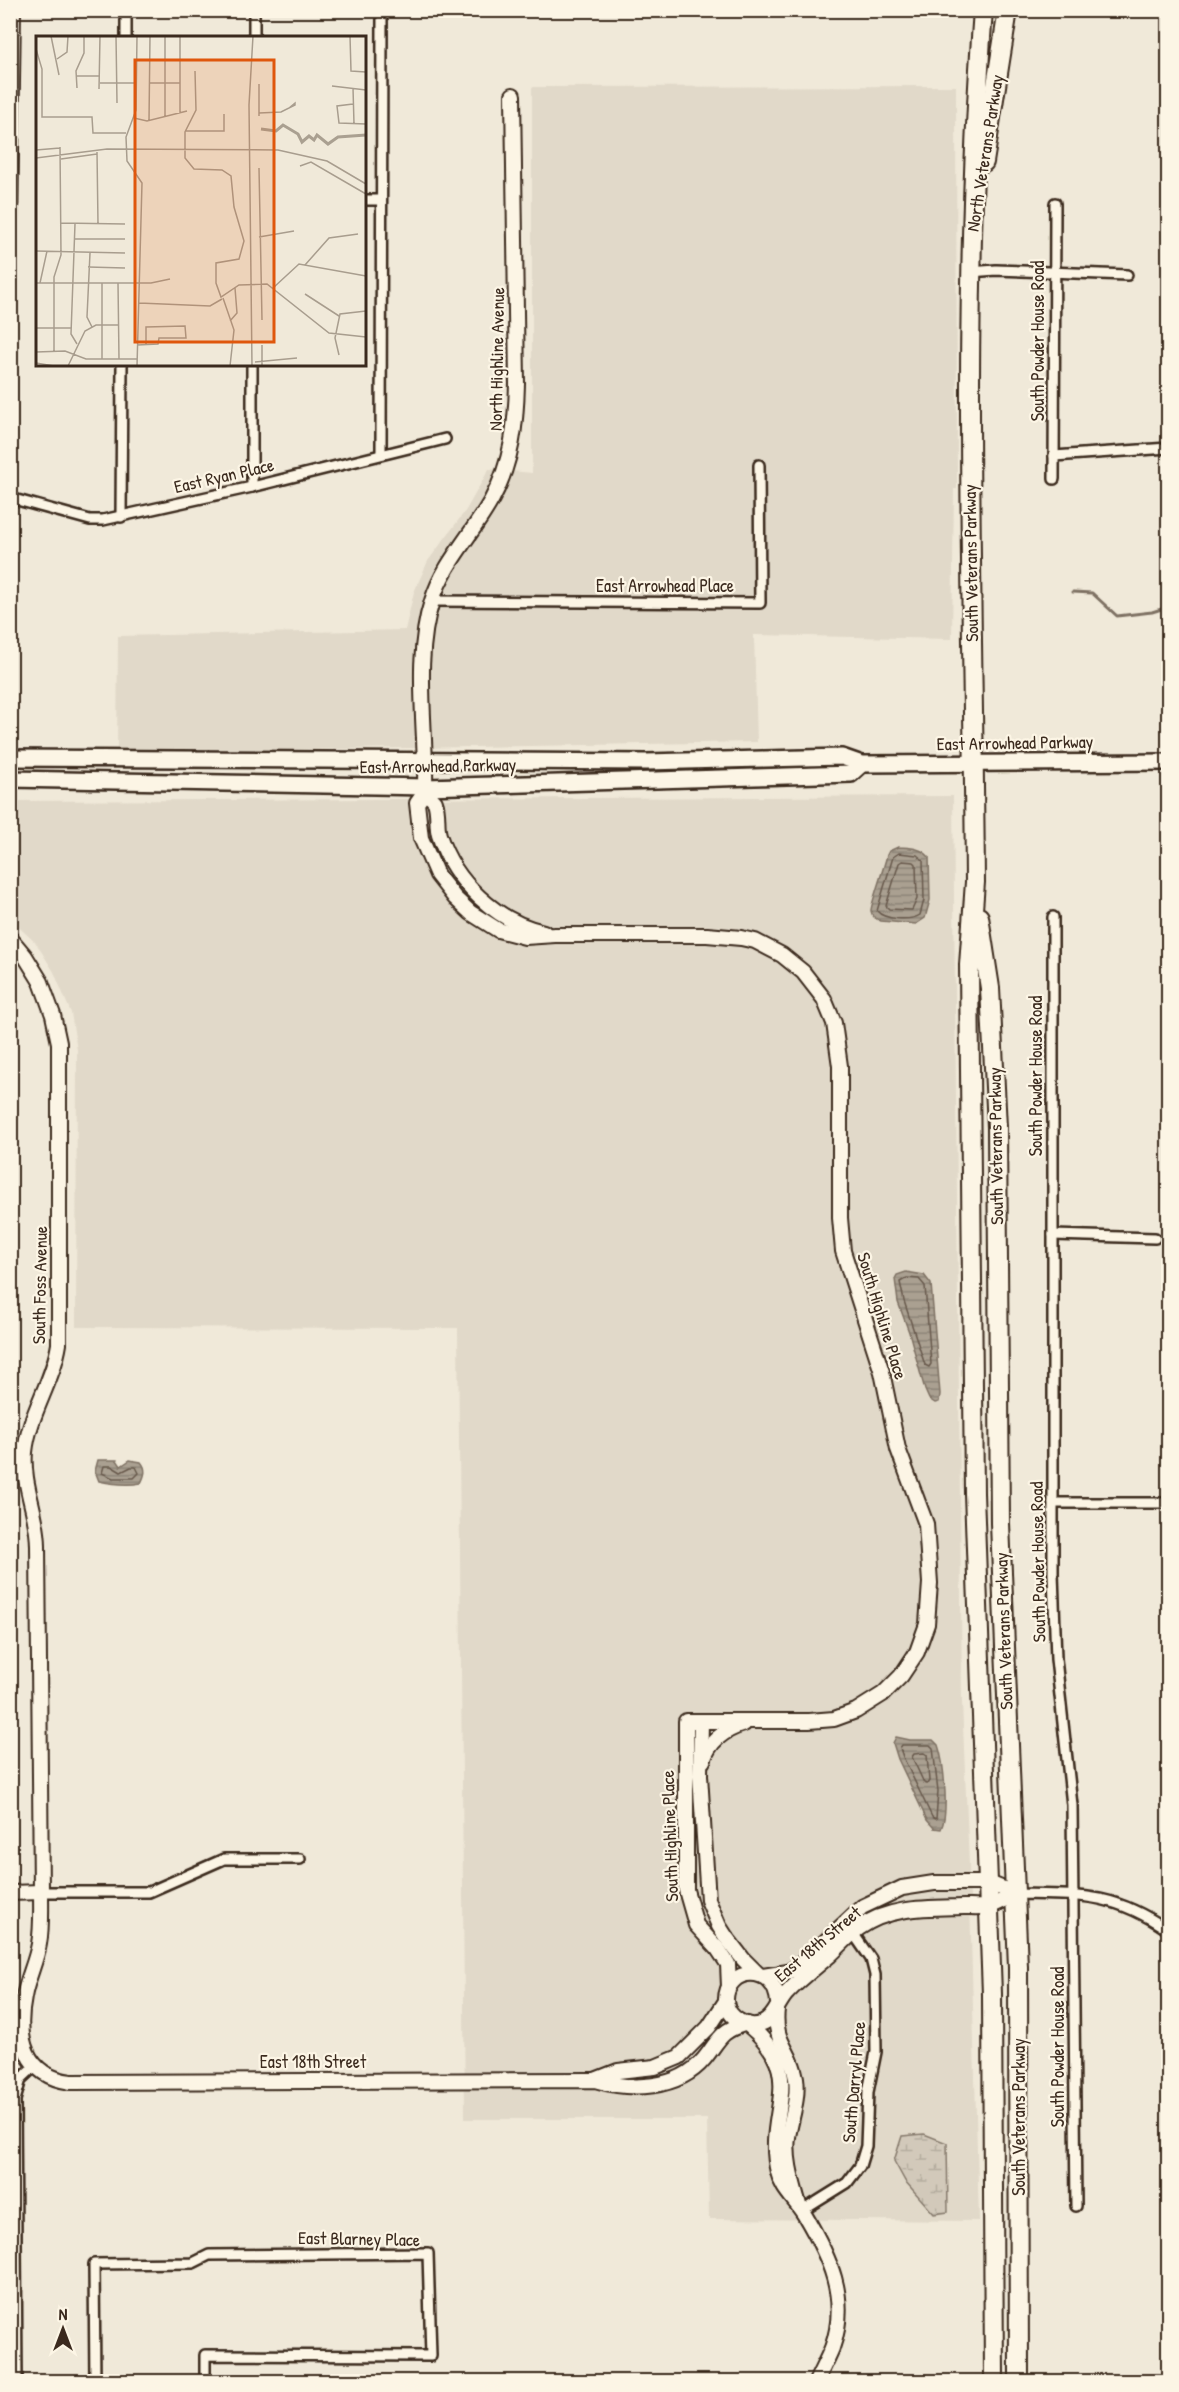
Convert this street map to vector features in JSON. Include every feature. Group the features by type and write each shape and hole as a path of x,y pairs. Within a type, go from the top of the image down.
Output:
{"highway":[{"name":"North Veterans Parkway","path":"970,243 983,10"},
{"name":"North Veterans Parkway","path":"970,243 1008,10"},
{"name":"South Veterans Parkway","path":"970,243 968,381 975,882 969,965 974,1493 990,1906 993,2040 994,2382"},
{"name":"South Veterans Parkway","path":"975,882 990,988 997,1127 1000,1511 1016,1894 1019,2049 1019,2382"}],"main road":[{"name":"East Arrowhead Parkway","path":"10,758 647,762 842,757 862,764 1168,762"},
{"name":"East Arrowhead Parkway","path":"10,779 425,790 851,774 862,764"}],"street":[{"path":"10,221 13,10"},
{"path":"126,10 126,36"},
{"path":"254,10 254,36"},
{"path":"381,454 382,10"},
{"name":"North Highline Avenue","path":"425,790 423,646 432,602 445,571 492,499 509,459 515,431 517,384 513,95"},
{"path":"366,200 381,200"},
{"name":"South Powder House Road","path":"1054,479 1055,203"},
{"path":"970,272 996,270 1126,274"},
{"path":"121,517 122,366"},
{"path":"252,366 252,487"},
{"name":"East Ryan Place","path":"10,498 90,520 104,520 252,487 445,439"},
{"path":"1054,456 1168,448"},
{"name":"East Arrowhead Place","path":"432,602 760,603 759,465"},
{"name":"South Highline Place","path":"555,935 508,920 489,906 469,885 446,852 438,833 435,803 425,790 417,803 421,838 434,868 455,898 484,922 514,936 536,938 555,935 707,935 755,941 782,955 803,972 824,999 834,1023 840,1059 840,1218 843,1251 882,1372 898,1449 926,1524 930,1583 929,1611 923,1638 910,1664 893,1685 856,1711 834,1719 686,1721 686,1890 696,1925 728,1964 728,1994"},
{"name":"South Powder House Road","path":"1053,917 1053,1503 1056,1659 1072,1805 1076,2206"},
{"name":"South Foss Avenue","path":"10,938 25,956 41,982 53,1015 59,1043 59,1344 56,1361 31,1420 24,1470 38,1542 41,1893 39,1943 21,2013 22,2042 35,2066"},
{"path":"1053,1235 1155,1238"},
{"path":"1053,1503 1168,1503"},
{"name":"South Highline Place","path":"701,1721 700,1775 705,1831 705,1877 711,1908 732,1946 761,1975"},
{"path":"700,1775 705,1756 718,1737 733,1728 760,1721"},
{"path":"10,1893 149,1892 224,1859 300,1859"},
{"name":"East 18th Street","path":"595,2080 618,2071 655,2067 679,2057 709,2027 736,1979 744,1975 788,1972 799,1966 851,1915 888,1893 914,1885 989,1883 1016,1894"},
{"path":"990,1906 1016,1894 1093,1896 1121,1904 1148,1916 1168,1930"},
{"name":"East 18th Street","path":"35,2066 54,2078 70,2082 595,2080 616,2087 634,2087 668,2081 696,2067 721,2035 746,2024 762,2023 769,2019 794,1985 853,1933 872,1920 894,1911 990,1906"},
{"name":"South Darryl Place","path":"801,2209 847,2183 860,2166 866,2146 868,2092 876,2052 875,1975 871,1959 853,1933"},
{"name":"East 18th Street","path":"761,1975 775,1986 778,2005"},
{"path":"728,1994 731,2014 764,2040 781,2074 783,2089 774,2142 775,2157 784,2190 801,2209 831,2263 838,2310 834,2338 816,2382"},
{"path":"778,2005 777,2034 793,2064 797,2087 788,2151 801,2209"},
{"path":"17,2382 15,2100 21,2079 35,2066"},
{"name":"East Blarney Place","path":"95,2382 94,2264 193,2263 208,2255 428,2253 431,2356 206,2355 205,2382"}],"shaded area":[{"path":"956,86 957,489 954,489 952,639 754,635 757,742 117,753 118,636 405,630 414,592 428,561 466,510 489,469 532,473 532,87"},
{"path":"953,796 962,1702 979,2221 709,2219 707,2119 465,2119 458,1328 76,1327 77,1050 71,1013 54,972 36,943 11,920 11,801"}],"green space":[{"path":"924,2134 947,2143 948,2212 934,2214 905,2181 894,2161 902,2136"}],"water":[{"path":"898,847 919,850 929,857 930,900 925,918 916,924 881,921 874,918 871,911 887,855 889,851"},
{"path":"906,1272 924,1275 931,1284 940,1394 939,1402 935,1403 929,1399 925,1390 898,1302 895,1279 897,1275"},
{"path":"98,1460 117,1460 121,1466 130,1460 141,1462 145,1472 144,1477 141,1483 130,1484 99,1481 95,1471"},
{"path":"896,1737 910,1740 933,1740 938,1745 945,1787 945,1812 941,1829 934,1828 927,1820 898,1759 893,1743"}],"waterway":[{"path":"1073,592 1092,593 1117,616 1152,612 1168,607"}]}
